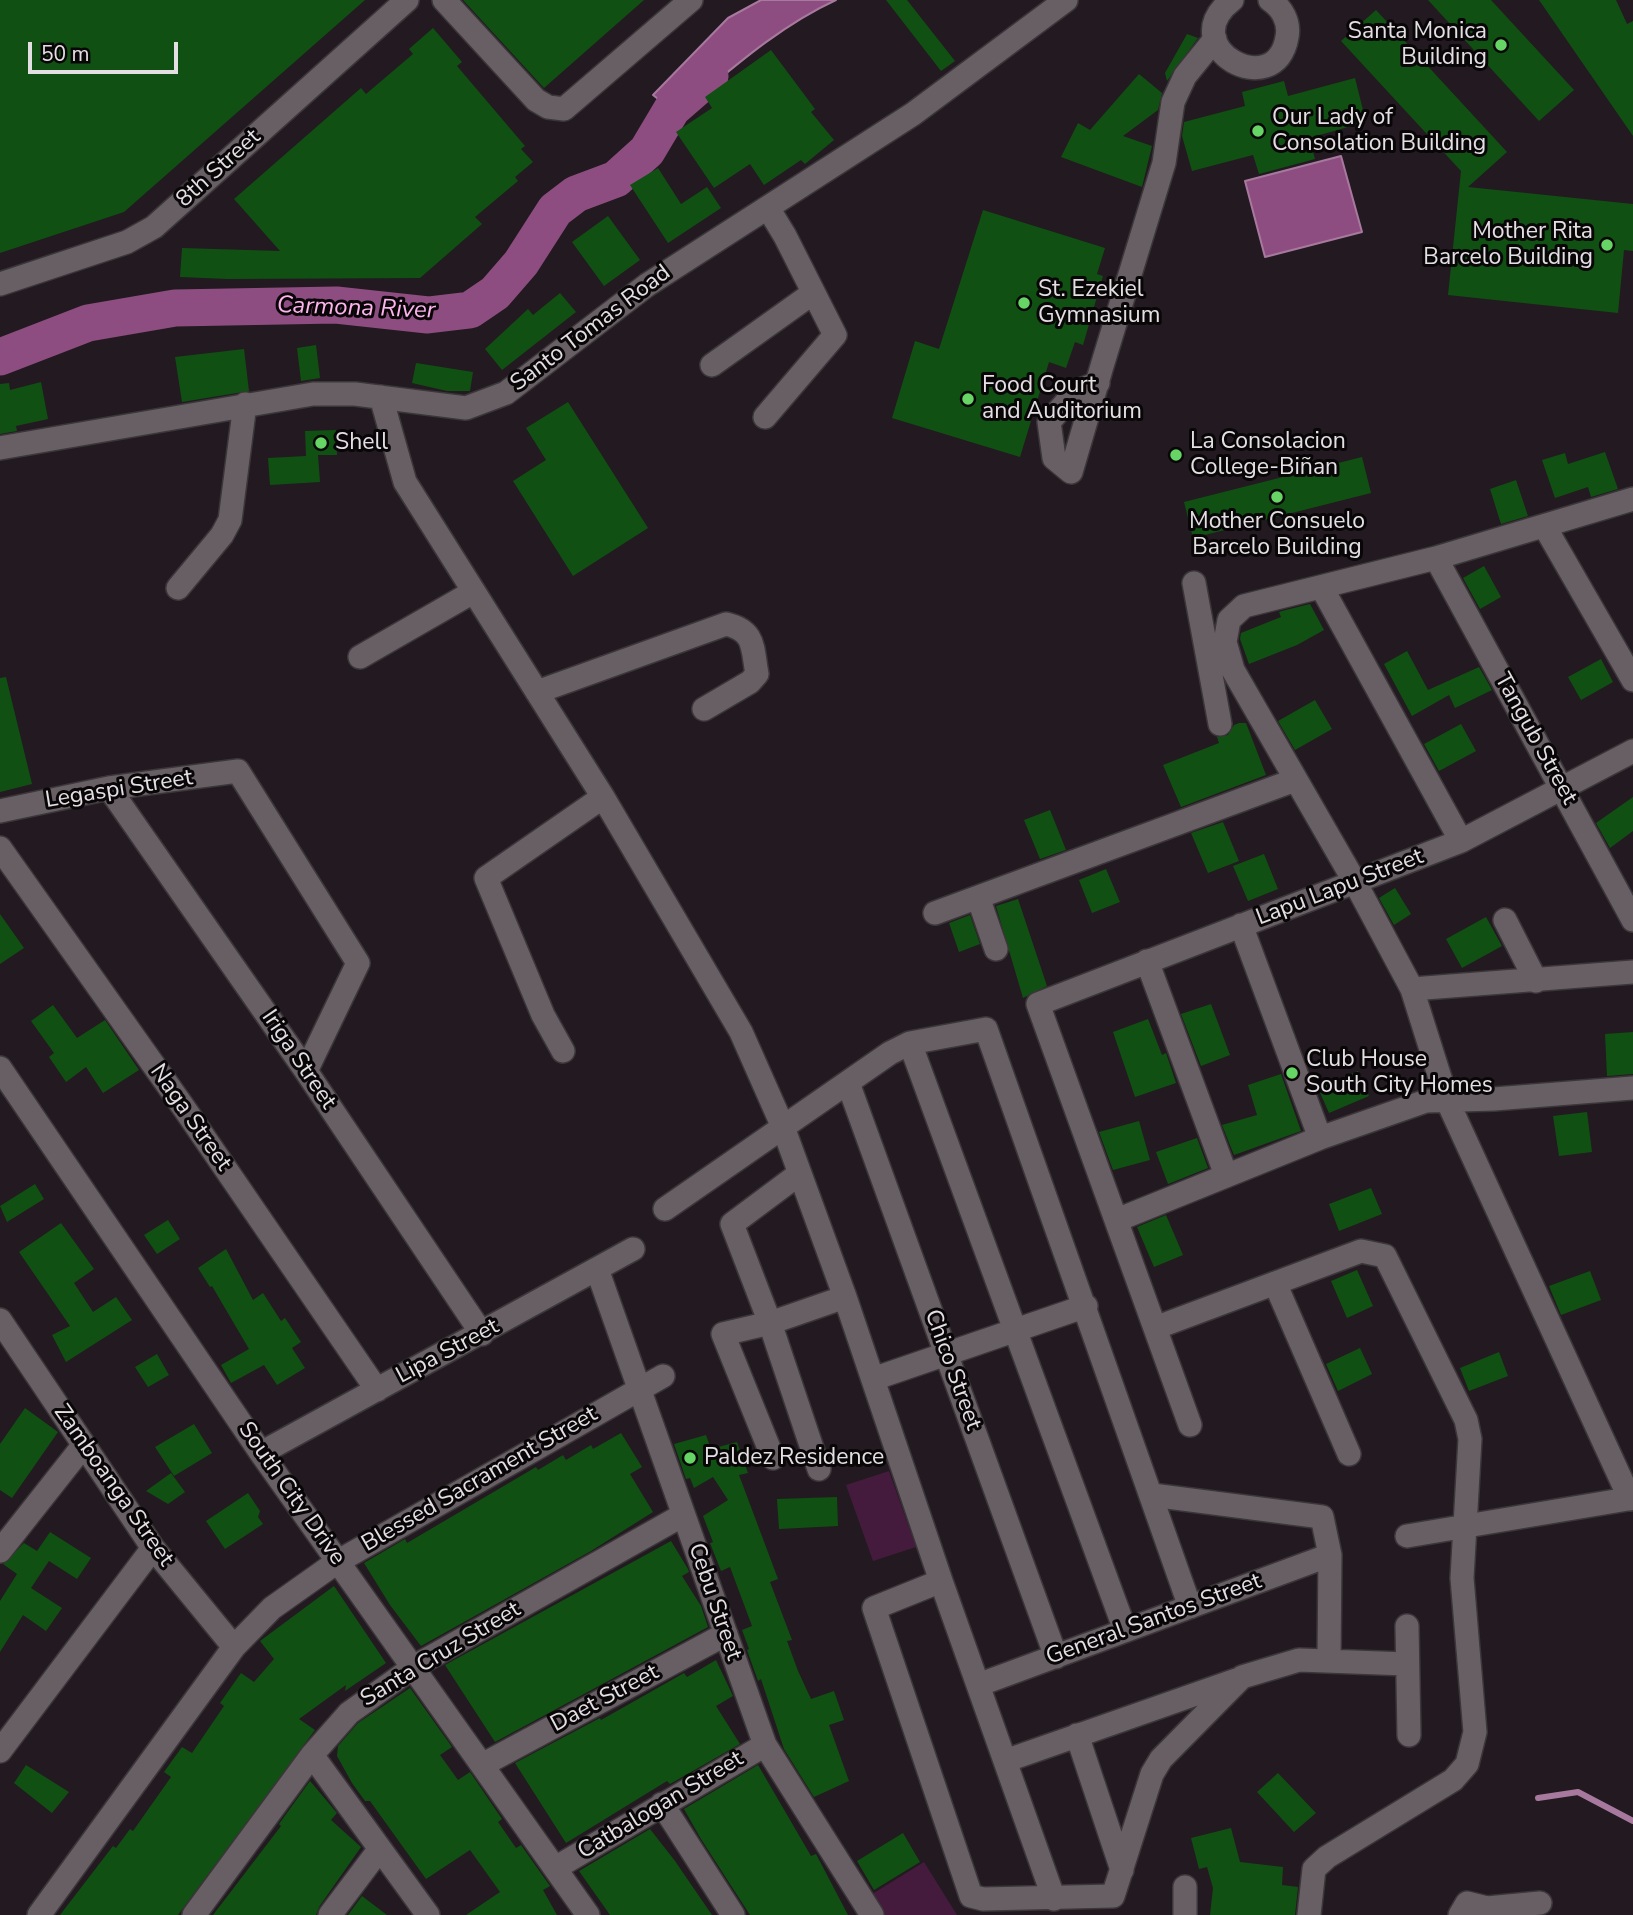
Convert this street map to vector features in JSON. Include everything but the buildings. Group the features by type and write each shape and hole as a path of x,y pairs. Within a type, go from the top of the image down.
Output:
{"street":[{"name":"8th Street","path":"0,284 127,242 154,228 407,0"},
{"path":"444,0 536,100 548,107 564,109 691,0"},
{"name":"Santo Tomas Road","path":"0,448 313,394 381,397 466,408 506,393 647,285 913,114 1066,0"},
{"path":"1214,39 1226,58 1236,65 1258,67 1269,63 1279,56 1288,35 1283,13 1270,0"},
{"path":"1098,383 1164,163 1173,102 1185,76 1214,39 1217,16 1229,1"},
{"path":"765,417 835,335 768,208"},
{"path":"712,365 813,293"},
{"path":"381,397 405,482 603,797 741,1031 783,1126 845,1297 941,1581 1054,1899"},
{"path":"178,588 222,535 230,520 245,404"},
{"path":"1215,635 1244,606 1436,558 1633,499"},
{"path":"1545,527 1633,680"},
{"name":"Tangub Street","path":"1436,558 1633,920"},
{"path":"1194,583 1215,635 1220,724"},
{"path":"1322,587 1461,841"},
{"path":"360,657 473,592"},
{"path":"537,692 726,624 741,628 749,636 757,674 750,682 704,709"},
{"path":"1215,635 1225,642 1233,670 1356,884 1412,989 1447,1100 1631,1498 1408,1536"},
{"name":"Lapu Lapu Street","path":"1117,1220 1038,1004 1241,925 1356,884 1461,841 1563,790 1633,751"},
{"name":"Legaspi Street","path":"0,811 109,788 238,771 358,963 306,1071"},
{"path":"935,914 1295,780"},
{"name":"Iriga Street","path":"109,788 306,1071 482,1334"},
{"path":"563,1051 543,1014 486,878 603,797"},
{"name":"Naga Street","path":"0,848 184,1108 377,1390"},
{"path":"978,897 996,949"},
{"path":"1505,920 1536,981"},
{"path":"1241,925 1320,1138"},
{"path":"1147,961 1226,1175"},
{"path":"1412,989 1633,972"},
{"path":"665,1209 783,1126 910,1043 986,1029 1190,1606"},
{"path":"910,1043 1013,1331 1125,1630"},
{"name":"South City Drive","path":"0,1068 261,1453 337,1562 415,1666 588,1915"},
{"name":"Chico Street","path":"848,1083 1056,1657"},
{"path":"1189,1425 1117,1220 1320,1138 1426,1101 1633,1088"},
{"path":"799,1174 732,1224 770,1323 819,1469"},
{"name":"Lipa Street","path":"261,1453 633,1249"},
{"path":"1155,1328 1361,1251 1385,1256 1465,1420 1470,1439 1462,1596 1475,1717 1469,1757 1453,1780 1328,1857 1314,1869 1309,1915"},
{"name":"Cebu Street","path":"597,1269 637,1390 765,1745 872,1915"},
{"path":"1275,1283 1349,1454"},
{"path":"773,1458 723,1334 770,1323 845,1297"},
{"path":"873,1380 1086,1306"},
{"name":"Zamboanga Street","path":"1,1326 153,1548 234,1647"},
{"name":"Blessed Sacrament Street","path":"38,1915 234,1647 272,1608 337,1562 663,1376"},
{"path":"0,1551 83,1446"},
{"path":"1152,1494 1322,1517 1330,1555 1329,1661"},
{"name":"Santa Cruz Street","path":"194,1915 312,1755 349,1713 415,1666 683,1514"},
{"path":"0,1751 153,1548"},
{"name":"General Santos Street","path":"978,1685 1330,1555"},
{"path":"941,1581 874,1608 971,1896 984,1899 1113,1896 1152,1774 1161,1759 1242,1677"},
{"path":"1407,1626 1409,1735"},
{"name":"Daet Street","path":"484,1764 726,1634"},
{"path":"1005,1761 1282,1663 1329,1661 1408,1664"},
{"path":"1077,1735 1122,1870"},
{"name":"Catbalogan Street","path":"557,1867 765,1745"},
{"path":"312,1755 428,1915"},
{"path":"662,1804 733,1915"},
{"path":"330,1915 379,1850"},
{"path":"1185,1887 1185,1915"},
{"path":"1464,1909 1540,1903"}],"shaded area":[{"path":"761,0 836,0 773,37 677,114 653,95 728,18"},
{"path":"1341,156 1362,232 1265,257 1245,181"},
{"path":"889,1471 916,1547 873,1561 846,1485"},
{"path":"924,1862 957,1915 881,1915 869,1896"}],"waterway":[{"name":"Carmona River","path":"0,357 88,323 175,308 336,305 428,315 470,310 495,293 521,263 555,210 576,194 616,179 647,151 672,109 710,76"},
{"path":"1538,1798 1578,1792 1633,1821"}],"place":[{"name":"Santa Monica Building","path":"1501,45"},
{"name":"Our Lady of Consolation Building","path":"1258,131"},
{"name":"Mother Rita Barcelo Building","path":"1607,245"},
{"name":"St. Ezekiel Gymnasium","path":"1024,303"},
{"name":"Food Court and Auditorium","path":"968,399"},
{"name":"Shell","path":"321,443"},
{"name":"La Consolacion College-Biñan","path":"1176,455"},
{"name":"Mother Consuelo Barcelo Building","path":"1277,497"},
{"name":"Club House South City Homes","path":"1292,1073"},
{"name":"Paldez Residence","path":"690,1458"}]}
